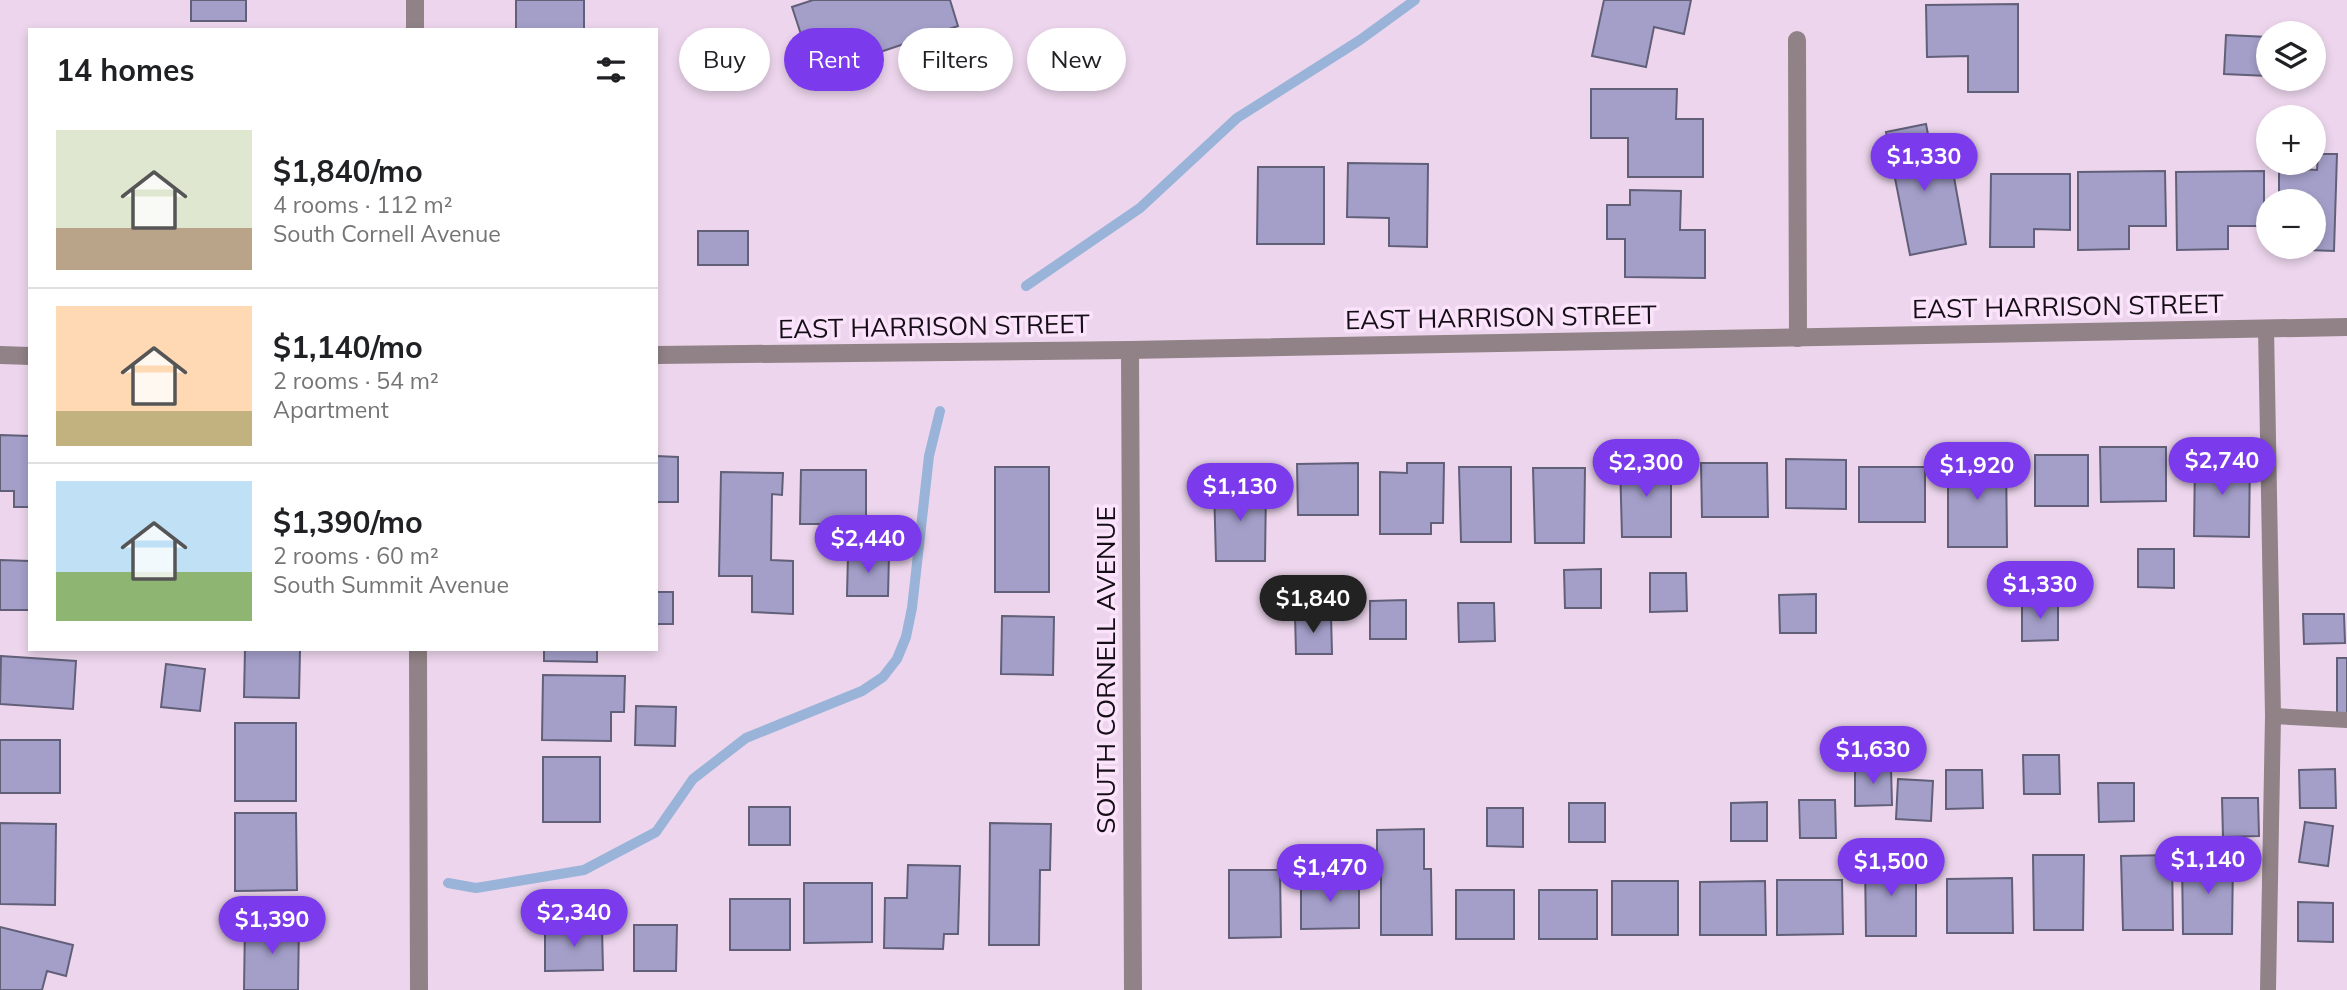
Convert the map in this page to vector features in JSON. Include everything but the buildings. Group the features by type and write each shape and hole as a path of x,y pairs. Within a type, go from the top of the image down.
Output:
{"street":[{"path":"415,0 415,28"},
{"path":"1797,40 1798,338"},
{"name":"EAST HARRISON STREET","path":"658,355 1130,350 2347,327"},
{"name":"SOUTH CORNELL AVENUE","path":"1130,350 1133,990"},
{"path":"0,355 28,356"},
{"path":"418,651 419,990"}],"lane":[{"path":"2266,328 2273,716 2269,990"},
{"path":"2273,716 2347,720"}],"waterway":[{"path":"1026,286 1140,208 1237,118 1360,40 1415,0"},
{"path":"448,883 476,888 584,870 656,832 693,779 746,738 862,691 883,677 897,659 906,637 912,608 929,456 940,411"}]}
